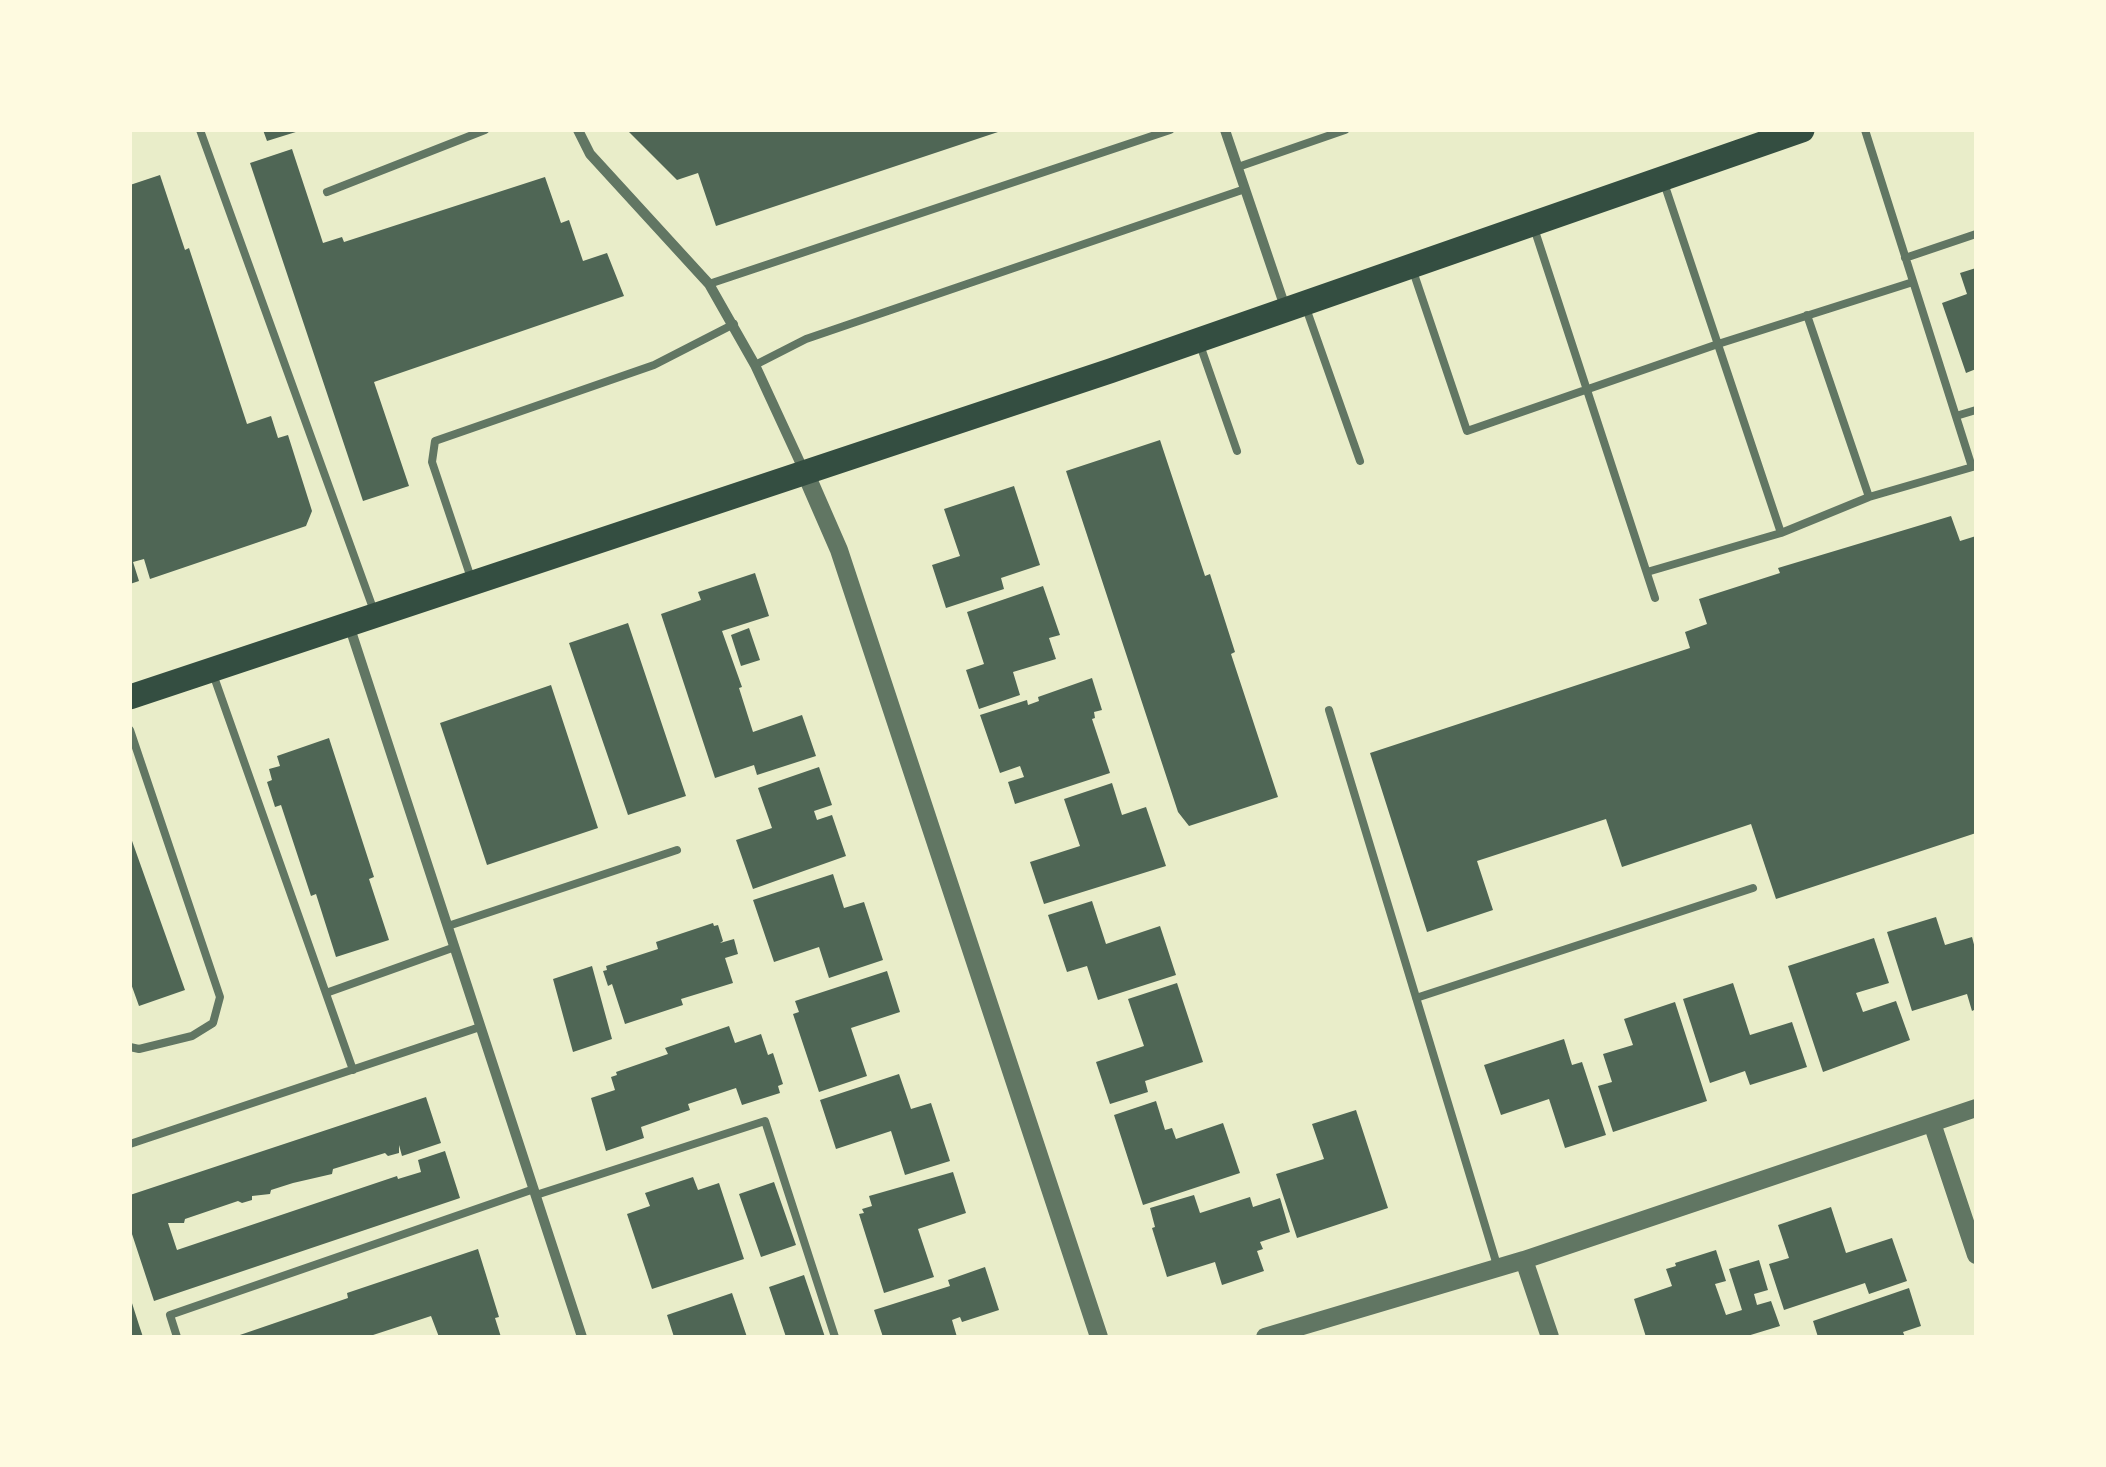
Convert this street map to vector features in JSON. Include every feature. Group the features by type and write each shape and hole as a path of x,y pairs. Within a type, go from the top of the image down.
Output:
{"main road":[{"path":"130,697 1199,341 1802,130"}],"street":[{"path":"578,130 590,154 709,284 734,324 839,550 1099,1337"},
{"path":"1224,130 1244,190 1295,308"},
{"path":"348,624 582,1337"},
{"path":"1265,1337 1524,1260 1976,1108"},
{"path":"1932,1122 1976,1256"},
{"path":"1524,1260 1550,1337"}],"lane":[{"path":"200,130 376,615"},
{"path":"327,192 486,130"},
{"path":"709,284 1170,130"},
{"path":"1238,168 1345,130"},
{"path":"1647,572 1781,533 1869,497 1974,467 1864,130"},
{"path":"1663,179 1781,533"},
{"path":"755,365 806,338 1244,190"},
{"path":"1533,224 1655,598"},
{"path":"1905,258 1976,234"},
{"path":"1412,266 1467,431 1913,282"},
{"path":"1295,308 1360,461"},
{"path":"1808,315 1869,497"},
{"path":"473,583 432,462 435,440 654,366 734,324"},
{"path":"1199,341 1238,452"},
{"path":"1956,416 1976,410"},
{"path":"212,670 353,1070"},
{"path":"1328,710 1498,1268"},
{"path":"130,730 220,997 213,1023 192,1036 139,1049 130,1047"},
{"path":"448,926 677,850"},
{"path":"1416,998 1753,888"},
{"path":"326,994 454,947"},
{"path":"130,1144 480,1027"},
{"path":"177,1337 170,1315 535,1192 765,1121 835,1337"}],"building":[{"path":"263,130 299,130 299,131 267,141"},
{"path":"627,130 1001,131 716,226 698,173 677,180"},
{"path":"292,149 323,243 342,237 344,242 545,177 561,223 569,220 583,261 607,253 624,296 374,382 409,486 363,501 250,163"},
{"path":"160,175 185,250 189,248 247,424 271,416 278,438 288,435 312,511 306,526 150,579 144,559 133,562 139,581 130,584 130,185"},
{"path":"1976,268 1976,369 1966,373 1942,303 1967,294 1960,273"},
{"path":"1160,440 1205,576 1210,574 1235,652 1231,654 1278,797 1189,826 1178,812 1066,471"},
{"path":"1014,486 1040,565 1001,578 1004,589 946,608 932,565 960,556 944,509"},
{"path":"1951,516 1960,541 1976,536 1976,833 1776,899 1751,824 1622,867 1606,819 1477,861 1493,910 1427,932 1370,753 1690,648 1685,632 1707,624 1699,599 1780,573 1778,568"},
{"path":"755,573 769,616 722,631 753,732 802,715 816,756 757,775 754,765 715,778 661,614 701,600 698,592"},
{"path":"1043,586 1060,635 1049,638 1056,659 1013,672 1020,695 979,709 966,670 984,664 967,612"},
{"path":"628,623 686,796 628,815 569,643"},
{"path":"749,628 760,660 741,666 731,635"},
{"path":"1092,678 1102,710 1094,712 1092,719 1110,773 1015,804 1008,782 1024,777 1020,766 1000,773 980,715 1027,700 1028,705 1039,701 1038,697"},
{"path":"551,685 598,828 487,865 440,723"},
{"path":"329,738 374,877 369,879 389,940 336,957 281,805 275,807 267,782 272,780 269,769 280,766 277,756"},
{"path":"819,767 832,805 814,811 817,820 832,815 846,856 753,889 736,840 772,828 758,788"},
{"path":"1112,783 1122,815 1146,807 1166,866 1044,904 1030,862 1080,846 1064,799"},
{"path":"131,838 185,990 139,1006 130,981"},
{"path":"833,874 844,908 864,902 883,960 829,978 819,947 774,962 753,900"},
{"path":"1092,901 1106,944 1160,926 1176,975 1098,1000 1087,966 1067,972 1048,915"},
{"path":"1936,917 1945,945 1972,937 1976,952 1976,1009 1972,1011 1967,994 1912,1011 1887,932"},
{"path":"713,923 718,925 723,941 720,943 734,939 738,954 725,958 733,983 681,999 683,1005 625,1024 612,984 608,986 603,971 606,966 658,949 656,942"},
{"path":"1874,938 1889,983 1856,993 1863,1012 1896,1001 1910,1040 1823,1072 1788,966"},
{"path":"592,966 612,1039 573,1052 553,979"},
{"path":"887,971 900,1012 851,1028 867,1076 819,1092 793,1014 799,1012 795,1001"},
{"path":"1177,983 1203,1062 1145,1081 1148,1092 1110,1104 1096,1062 1144,1046 1128,999"},
{"path":"1733,983 1750,1035 1792,1022 1807,1067 1750,1085 1745,1071 1710,1083 1683,999"},
{"path":"1675,1002 1707,1101 1613,1132 1598,1086 1612,1082 1603,1054 1633,1045 1624,1019"},
{"path":"729,1026 735,1043 761,1034 768,1055 773,1053 783,1084 778,1086 780,1093 742,1105 736,1088 688,1104 690,1110 641,1127 644,1138 606,1151 591,1098 615,1090 611,1077 668,1054 665,1048"},
{"path":"1564,1039 1572,1065 1582,1062 1606,1135 1565,1148 1549,1099 1501,1115 1484,1065"},
{"path":"899,1074 911,1109 931,1103 950,1161 905,1175 891,1131 836,1149 820,1100"},
{"path":"426,1097 441,1143 402,1156 399,1145 399,1153 385,1153 333,1169 332,1174 252,1196 252,1200 238,1201 185,1219 184,1223 168,1223 177,1250 397,1176 398,1179 421,1172 418,1160 445,1151 460,1198 154,1301 130,1228 130,1195"},
{"path":"1156,1101 1165,1130 1172,1128 1176,1139 1223,1123 1240,1173 1143,1205 1114,1115"},
{"path":"1356,1110 1388,1208 1297,1238 1276,1174 1324,1159 1312,1124"},
{"path":"953,1172 966,1213 918,1229 934,1277 884,1293 859,1214 872,1206 869,1196"},
{"path":"693,1177 698,1190 719,1183 744,1259 652,1289 627,1214 650,1206 645,1193"},
{"path":"774,1182 796,1245 761,1257 739,1194"},
{"path":"1194,1195 1200,1213 1250,1197 1253,1207 1280,1198 1290,1232 1260,1242 1263,1249 1257,1251 1264,1271 1222,1285 1215,1262 1167,1277 1150,1208"},
{"path":"1831,1207 1846,1253 1892,1238 1907,1281 1869,1294 1865,1283 1784,1310 1769,1264 1789,1258 1778,1225"},
{"path":"478,1249 499,1317 495,1318 501,1337 439,1337 431,1316 367,1337 234,1337 348,1298 347,1293"},
{"path":"1716,1250 1726,1281 1715,1284 1726,1315 1742,1310 1729,1269 1759,1260 1768,1290 1754,1294 1757,1305 1771,1301 1780,1326 1744,1337 1646,1337 1634,1299 1672,1286 1666,1269 1676,1266 1675,1263"},
{"path":"985,1267 999,1310 962,1322 960,1317 952,1320 957,1337 883,1337 874,1310 950,1286 948,1280"},
{"path":"804,1275 825,1337 786,1337 769,1287"},
{"path":"1909,1288 1921,1326 1903,1332 1905,1337 1818,1337 1813,1321"},
{"path":"732,1293 747,1337 674,1337 667,1315"},
{"path":"131,1300 139,1325 143,1337 130,1337"}]}
